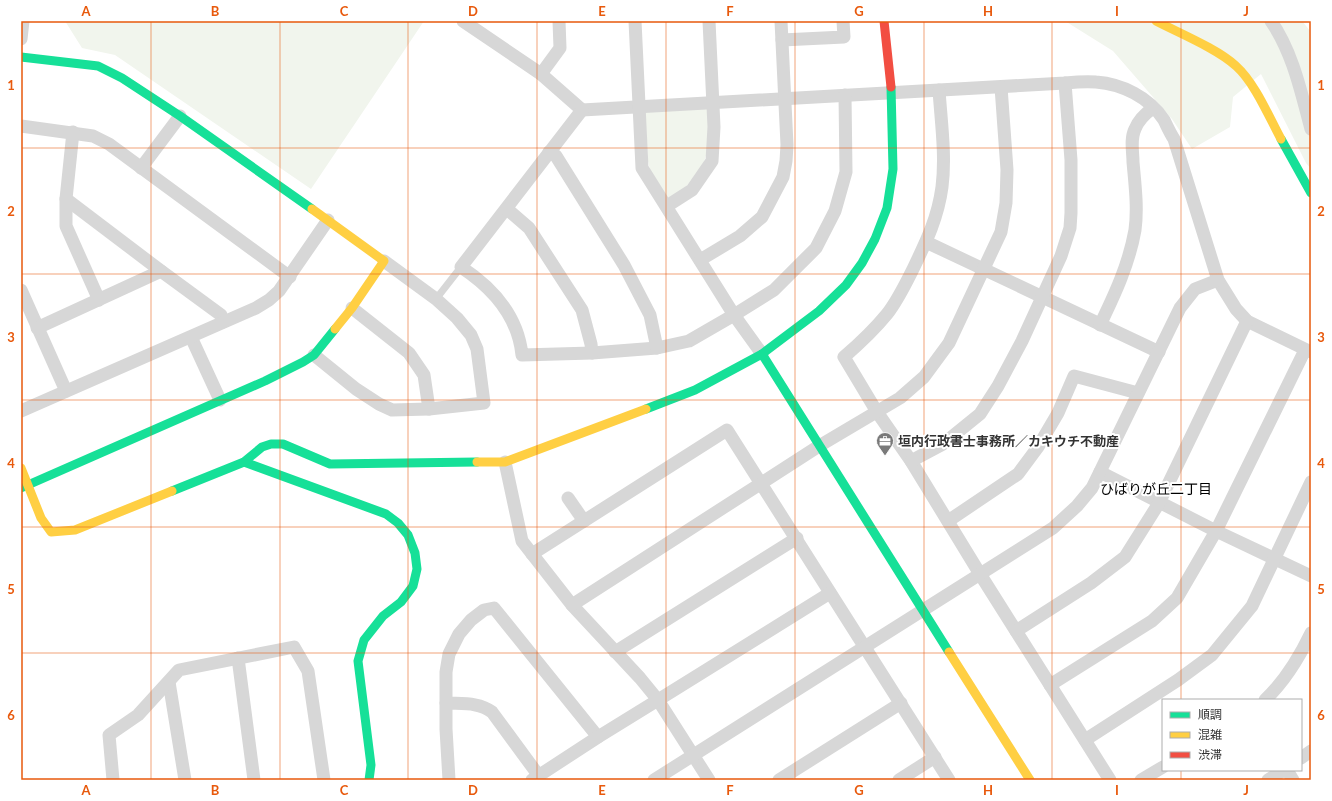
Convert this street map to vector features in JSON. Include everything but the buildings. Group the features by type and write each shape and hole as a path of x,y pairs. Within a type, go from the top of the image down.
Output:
{"street":[{"path":"21,39 23,21"},
{"path":"463,21 541,74 582,110 1095,82 1114,84 1130,91 1152,108 1163,119 1174,139 1218,280 1236,309 1247,321 1308,351 1216,531 1177,598 1152,622 1050,685"},
{"path":"541,74 560,48 559,21"},
{"path":"635,21 642,168 734,315 762,354 1030,780"},
{"path":"667,206 692,190 712,161 713,103 709,21"},
{"path":"700,260 740,236 762,217 774,197 783,177 786,161 785,98 781,21"},
{"path":"782,40 844,37 843,21"},
{"path":"21,468 25,486 41,518 51,532 75,530 244,462 262,447 271,444 283,444 299,450 314,459 330,464 505,462 694,390 762,354 819,311 846,285 862,262 875,239 887,208 893,168 892,92 884,21"},
{"path":"1156,21 1216,52 1236,66 1250,83 1311,193"},
{"path":"1271,21 1276,28 1295,69 1311,129"},
{"path":"21,57 98,66 122,78 180,116 328,220 436,299 457,318 471,335 477,349 484,403 429,409 392,410 379,404 356,388 314,355"},
{"path":"911,461 943,444 980,414 998,386 1042,297 1060,256 1070,228 1071,213 1071,160 1065,83"},
{"path":"572,605 819,446 900,398 924,376 949,343 1001,232 1006,203 1008,170 1001,87"},
{"path":"939,90 943,154 942,186 937,215 904,288 888,313 868,336 844,357 877,412 911,461 980,574 1110,780"},
{"path":"582,110 461,267 472,274 497,297 508,312 520,340 522,355 592,353 657,348 689,341 774,290 816,248 835,211 846,172 845,95"},
{"path":"1100,324 1119,287 1130,253 1135,227 1136,205 1132,143 1134,129 1152,108"},
{"path":"141,168 180,116"},
{"path":"21,126 73,132 93,136 109,144 290,277"},
{"path":"73,132 66,199 66,226 99,300"},
{"path":"549,152 556,156 624,265 650,315 657,348"},
{"path":"66,199 221,315 223,322"},
{"path":"507,209 529,228 582,310 592,353"},
{"path":"21,411 256,308 269,300 279,291 290,277 328,220"},
{"path":"926,242 1159,352"},
{"path":"25,486 220,400 283,374 314,355 352,308 384,261"},
{"path":"37,328 161,271"},
{"path":"654,780 1053,528 1077,506 1092,488 1180,308 1195,289 1218,280"},
{"path":"21,290 66,391"},
{"path":"352,308 409,353 424,375 429,409"},
{"path":"1016,631 1091,583 1125,557 1159,502 1247,321"},
{"path":"191,336 220,400"},
{"path":"948,521 1018,474 1038,447 1058,413 1074,376 1138,393"},
{"path":"532,554 727,430 949,780"},
{"path":"244,462 386,514 398,523 408,535 413,547 417,569 413,586 401,602 383,616 371,630 364,640 358,661 370,765 370,780"},
{"path":"505,462 522,541 572,605 640,678 658,700 709,780"},
{"path":"1100,472 1216,531 1311,576"},
{"path":"1084,740 1178,680 1212,655 1252,606 1311,482"},
{"path":"568,498 584,521"},
{"path":"615,652 796,538"},
{"path":"446,703 473,704 485,707 492,712 536,778 598,737 830,593"},
{"path":"449,780 446,672 449,654 459,634 471,620 484,610 494,608 598,737"},
{"path":"1266,699 1278,687 1301,655 1311,633"},
{"path":"113,780 109,735 138,715 179,670 294,647 308,670 324,780"},
{"path":"238,658 254,780"},
{"path":"169,682 185,780"},
{"path":"779,780 900,703"},
{"path":"1302,757 1311,751"},
{"path":"899,780 935,757"},
{"path":"1141,780 1162,768"},
{"path":"1268,780 1283,771"},
{"path":"1286,771 1293,780"}],"lane":[{"path":"436,299 461,267"}],"shaded area":[{"path":"65,21 424,21 311,189 115,55 82,48"},
{"path":"1065,21 1302,21 1311,32 1311,169 1306,163 1261,74 1233,97 1230,127 1192,149 1172,119 1113,51"},
{"path":"707,107 709,110 707,150 701,169 685,188 672,198 666,197 650,170 648,161 645,110"}],"traffic: fast":[{"path":"21,57 98,66 122,78 180,116 312,209"},
{"path":"646,409 695,390 762,354 819,311 846,285 862,263 875,239 887,208 893,169 891,87"},
{"path":"1281,139 1311,193"},
{"path":"21,488 265,381 303,362 314,355 335,329"},
{"path":"762,354 949,652"},
{"path":"172,491 244,462 262,447 271,444 283,444 330,464 477,462"},
{"path":"244,462 386,514 398,523 408,535 415,553 417,569 413,586 401,602 383,616 364,640 358,661 371,765 369,780"}],"traffic: slow":[{"path":"1156,21 1209,47 1236,66 1249,81 1281,139"},
{"path":"312,209 384,261 352,308 335,329"},
{"path":"477,462 505,462 646,409"},
{"path":"21,468 41,518 51,532 75,530 172,491"},
{"path":"949,652 1030,780"}],"traffic: jam":[{"path":"884,21 891,87"}],"place":[{"name":"垣内行政書士事務所／カキウチ不動産","path":"885,456"}],"district":[{"name":"ひばりが丘二丁目","path":"1156,488"}]}
